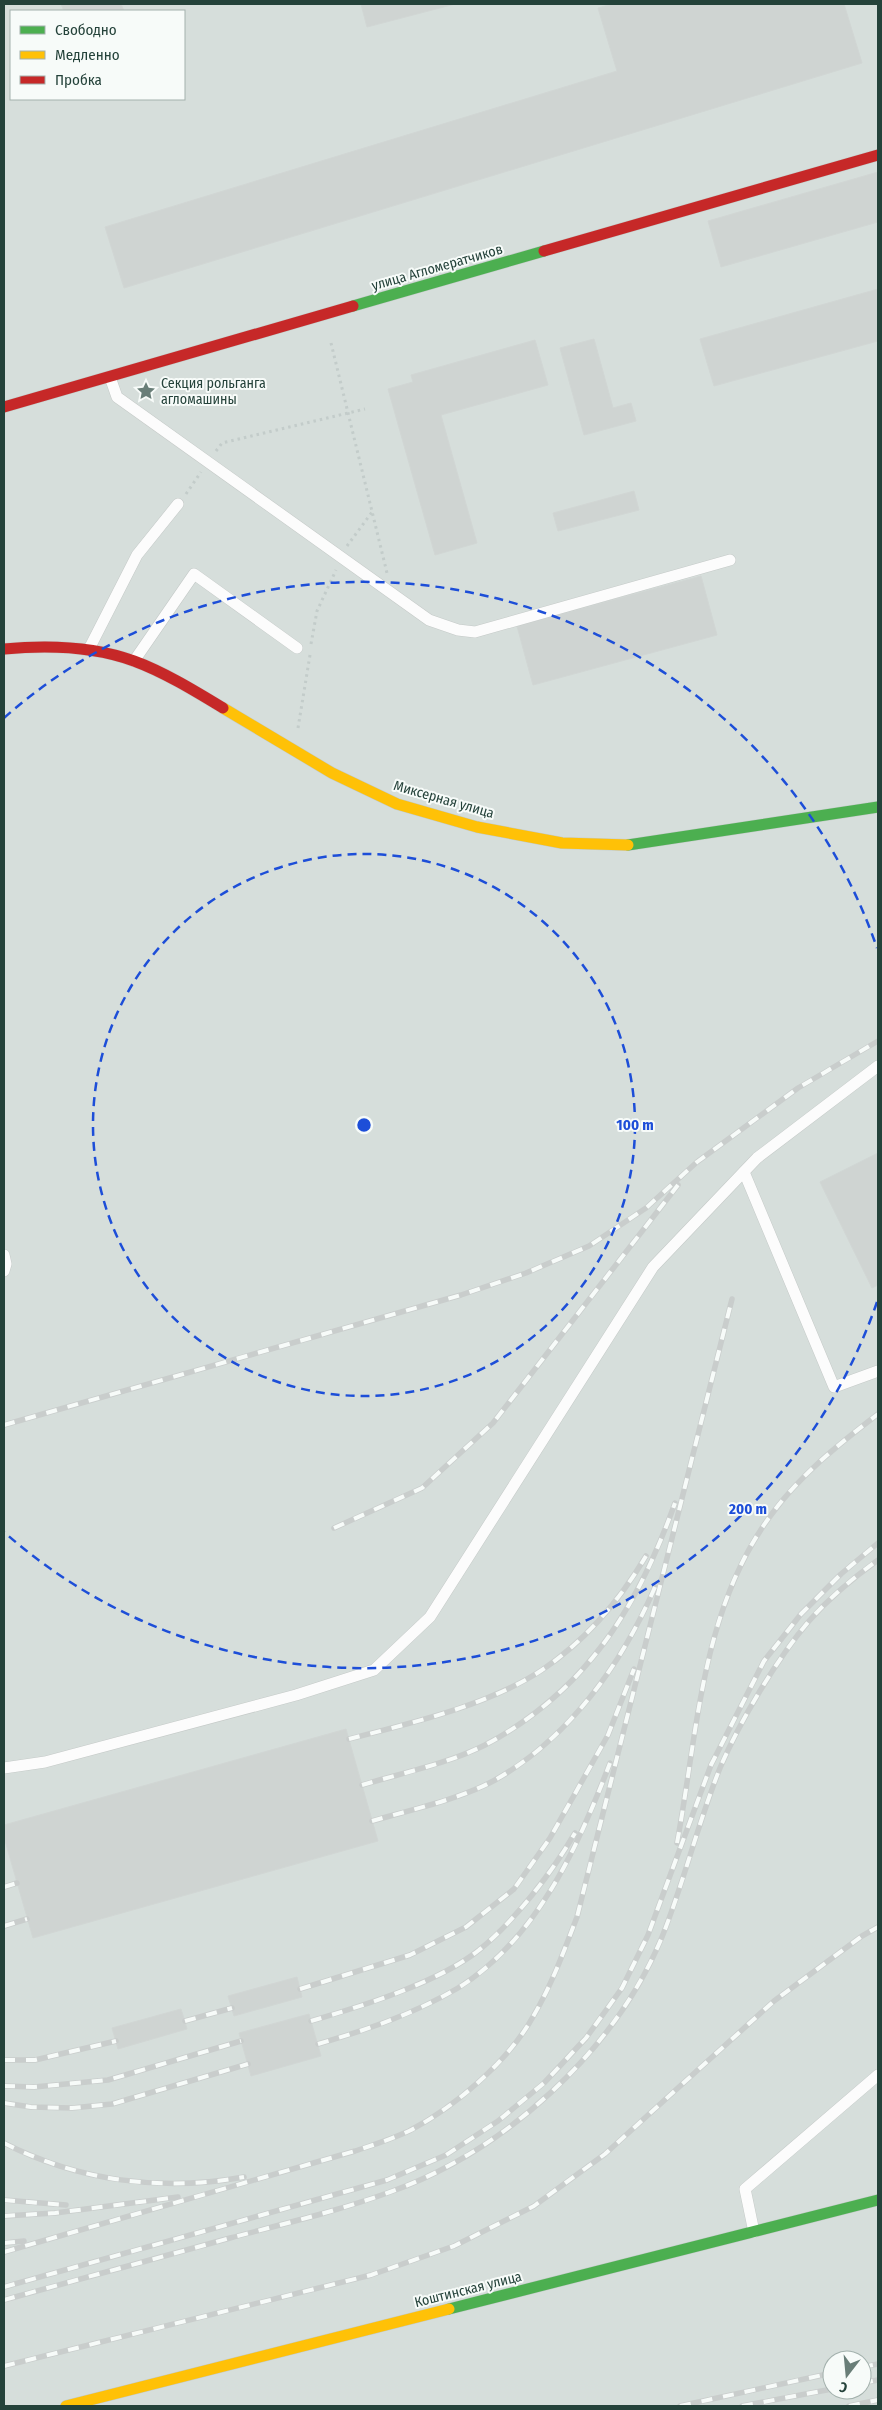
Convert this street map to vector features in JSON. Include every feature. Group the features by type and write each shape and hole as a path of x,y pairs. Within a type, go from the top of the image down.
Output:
{"street":[{"name":"улица Агломератчиков","path":"4,407 878,155"},
{"name":"Миксерная улица","path":"4,649 23,646 89,649 134,660 203,696 332,773 397,804 477,827 562,843 635,845 878,807"},
{"name":"Коштинская улица","path":"66,2406 878,2200"}],"lane":[{"path":"110,377 117,398 429,620 458,630 475,632 730,560"},
{"path":"89,649 137,555 178,504"},
{"path":"134,660 194,574 297,648"},
{"path":"4,1768 54,1759 296,1695 374,1670 430,1617 653,1267 757,1158 878,1066"},
{"path":"744,1172 834,1387 878,1371"},
{"path":"4,1255 6,1264 4,1271"},
{"path":"754,2232 745,2189 878,2075"}],"path":[{"path":"331,343 388,578"},
{"path":"178,504 222,443 365,410"},
{"path":"286,746 297,731 317,611 348,544 372,512"}],"shaded area":[{"path":"4,4 878,4 878,2406 4,2406"}],"building":[{"path":"61,4 121,4 124,10 64,10"},
{"path":"361,4 455,4 367,27"},
{"path":"612,4 844,4 862,63 124,288 105,227 617,71 598,8"},
{"path":"878,172 878,222 721,267 708,221"},
{"path":"878,289 878,341 714,386 700,339"},
{"path":"594,339 613,408 631,403 636,421 584,435 560,348"},
{"path":"535,340 548,385 441,415 477,543 435,555 388,389 413,382 411,375"},
{"path":"634,491 639,510 558,531 553,513"},
{"path":"701,576 717,635 533,685 517,626"},
{"path":"878,1153 878,1285 872,1288 820,1182"},
{"path":"346,1729 378,1841 33,1938 4,1837 4,1825"},
{"path":"297,1977 302,1997 234,2016 228,1996"},
{"path":"181,2009 187,2029 118,2049 112,2028"},
{"path":"309,2014 321,2056 251,2076 239,2033"}],"railway":[{"path":"4,1425 461,1295 526,1273 589,1246 646,1208 697,1162 798,1088 878,1041"},
{"path":"334,1528 422,1488 493,1423 678,1185"},
{"path":"4,2252 355,2151 396,2137 427,2121 462,2096 496,2066 523,2032 546,1991 577,1917 732,1299"},
{"path":"677,1843 698,1715 716,1631 730,1591 748,1552 782,1500 807,1473 878,1414"},
{"path":"362,1785 440,1763 470,1752 521,1723 552,1699 579,1673 604,1644 625,1612 660,1542 675,1503"},
{"path":"4,2287 387,2180 446,2155 498,2121 544,2083 586,2038 622,1988 648,1935 711,1765 764,1661 801,1614 841,1574 878,1543"},
{"path":"349,1739 448,1712 497,1694 542,1670 573,1646 600,1619 625,1588 646,1556"},
{"path":"4,2300 310,2217 390,2192 433,2174 474,2151 514,2123 552,2092 586,2057 616,2019 642,1979 670,1916 720,1768 760,1691 784,1654 809,1621 842,1588 878,1560"},
{"path":"372,1821 435,1804 482,1787 522,1763 547,1743 590,1697 609,1671 642,1616 655,1587"},
{"path":"300,1989 410,1955 466,1927 514,1889 550,1838 608,1735 634,1669"},
{"path":"318,2044 354,2033 424,2006 458,1988 486,1968 511,1944 552,1889 569,1858 598,1795 610,1763"},
{"path":"311,2021 376,2001 421,1983 443,1973 479,1950 519,1911 556,1863 575,1833"},
{"path":"4,1887 17,1883"},
{"path":"4,1926 27,1919"},
{"path":"4,2366 371,2275 454,2246 534,2206 605,2154 774,2001 862,1936 878,1927"},
{"path":"185,2021 232,2008"},
{"path":"4,2060 35,2060 116,2041"},
{"path":"4,2086 34,2087 108,2080 241,2041"},
{"path":"4,2103 31,2107 72,2108 112,2104 248,2064"},
{"path":"4,2143 32,2156 61,2166 121,2180 182,2183 244,2177"},
{"path":"4,2216 55,2213 178,2197"},
{"path":"4,2200 66,2205"},
{"path":"4,2243 24,2241"},
{"path":"872,2365 878,2364"},
{"path":"680,2406 822,2375"},
{"path":"872,2381 878,2380"},
{"path":"742,2406 822,2391"},
{"path":"849,2406 878,2400"}],"traffic: fast":[{"path":"353,306 544,251"},
{"path":"628,845 878,807"},
{"path":"449,2309 878,2200"}],"traffic: slow":[{"path":"223,708 332,773 397,804 477,827 562,843 628,845"},
{"path":"66,2406 449,2309"}],"traffic: jam":[{"path":"544,251 878,155"},
{"path":"4,407 353,306"},
{"path":"4,649 53,647 102,652 118,656 145,665 168,676 223,708"}],"place":[{"name":"Секция рольганга агломашины","path":"146,391"}]}
